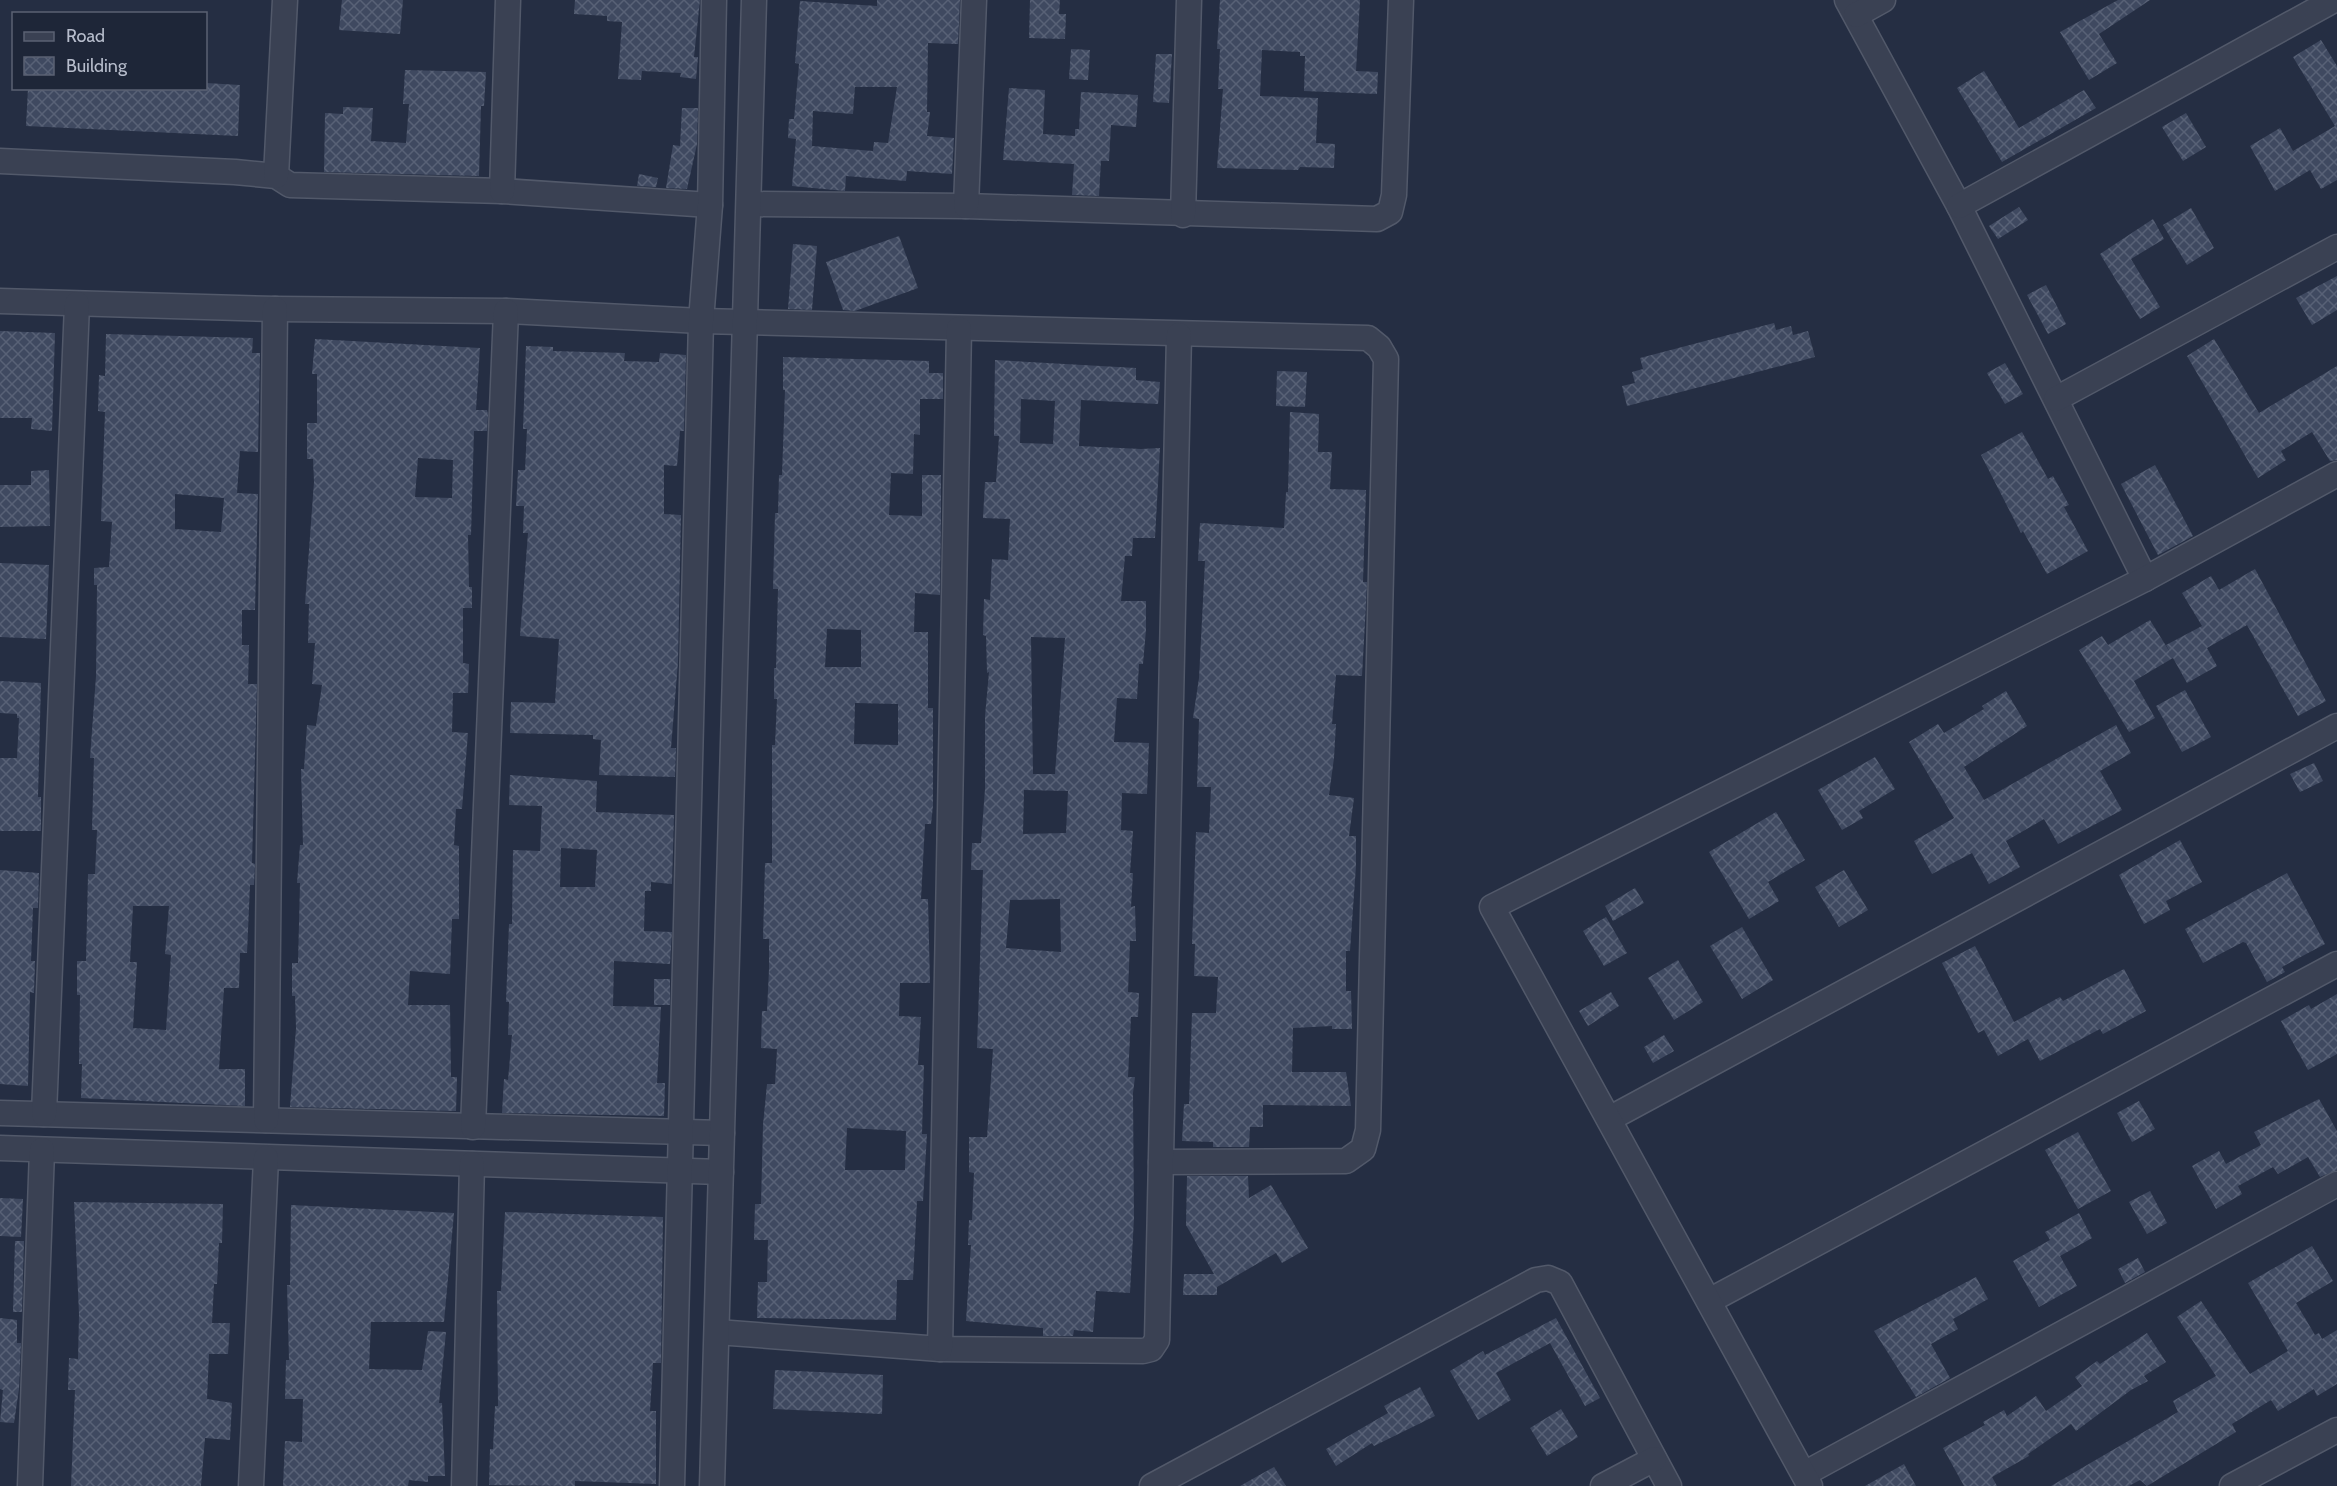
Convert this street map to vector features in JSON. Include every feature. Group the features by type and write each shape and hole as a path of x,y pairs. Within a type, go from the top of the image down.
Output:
{"street":[{"path":"276,176 285,0"},
{"path":"502,191 508,0"},
{"path":"672,1486 701,321 710,205 714,0"},
{"path":"712,1486 754,0"},
{"path":"966,206 974,0"},
{"path":"1183,215 1189,0"},
{"path":"749,204 966,206 1183,215 1377,219 1390,212 1394,195 1401,0"},
{"path":"1882,0 1852,8 1959,206 2145,579"},
{"path":"1959,206 2334,0"},
{"path":"0,161 276,176 290,185 502,191 710,205"},
{"path":"2056,399 2337,247"},
{"path":"0,301 275,309 506,311 701,321 1179,335 1368,338 1379,346 1386,359 1368,1130 1363,1149 1346,1161 1161,1162"},
{"path":"44,1114 77,304"},
{"path":"266,1120 275,309"},
{"path":"473,1126 506,311"},
{"path":"940,1349 959,329"},
{"path":"717,1332 940,1349 1151,1349 1157,1340 1179,335"},
{"path":"2337,474 2145,579 1492,907 1807,1480 2337,1184"},
{"path":"1609,1119 2337,726"},
{"path":"1709,1301 2337,964"},
{"path":"0,1113 722,1133"},
{"path":"0,1148 721,1172"},
{"path":"30,1486 42,1150"},
{"path":"251,1486 266,1158"},
{"path":"464,1486 472,1164"},
{"path":"1152,1486 1536,1280 1548,1278 1560,1283 1669,1486"},
{"path":"2232,1486 2337,1430"},
{"path":"1603,1486 1654,1459"}],"building":[{"path":"342,0 403,0 400,34 339,30"},
{"path":"575,0 700,0 694,57 698,57 696,79 680,77 681,73 642,71 641,80 618,79 622,22 607,21 607,16 574,14"},
{"path":"877,0 960,0 958,44 928,43 927,112 930,112 927,136 954,138 952,174 907,171 906,181 846,176 845,191 792,186 796,139 788,138 789,119 794,119 799,64 795,63 800,1 877,6","holes":["855,87 897,87 888,143 874,142 873,151 812,146 813,111 853,114"]},
{"path":"1030,0 1060,0 1059,14 1066,14 1065,39 1029,38"},
{"path":"1220,0 1360,0 1356,71 1378,72 1377,94 1304,91 1305,56 1300,56 1300,52 1262,50 1260,96 1318,98 1316,143 1335,144 1334,168 1300,167 1298,170 1217,168 1223,89 1218,89 1220,49 1217,49"},
{"path":"2118,0 2150,0 2099,34 2117,63 2089,80 2060,32"},
{"path":"2321,40 2337,66 2337,180 2321,189 2310,170 2275,191 2250,146 2280,128 2293,151 2335,126 2293,57"},
{"path":"1071,49 1090,50 1088,80 1069,79"},
{"path":"1156,54 1172,54 1169,103 1153,102"},
{"path":"405,70 486,72 484,106 481,106 479,176 324,172 325,113 343,114 343,107 373,108 371,141 406,143 409,104 403,104"},
{"path":"1984,71 2019,128 2084,90 2096,108 2002,162 1957,88"},
{"path":"207,83 240,85 238,136 26,126 28,90 207,90"},
{"path":"1009,88 1045,90 1043,134 1075,136 1075,129 1079,129 1081,92 1138,95 1136,127 1111,125 1109,161 1101,161 1099,196 1072,195 1074,164 1003,160"},
{"path":"682,108 698,108 697,144 687,189 666,188 673,145 680,146"},
{"path":"2186,113 2206,147 2183,161 2162,127"},
{"path":"639,174 658,178 656,187 637,186"},
{"path":"2019,207 2028,220 1998,239 1989,226"},
{"path":"2191,208 2214,248 2187,265 2163,225"},
{"path":"2153,219 2164,239 2131,259 2160,307 2140,319 2100,254"},
{"path":"899,236 918,288 855,311 843,310 826,262"},
{"path":"793,244 817,246 812,310 788,309"},
{"path":"2337,276 2337,310 2312,325 2296,298"},
{"path":"2046,285 2066,324 2048,334 2027,295"},
{"path":"1774,323 1776,330 1791,326 1793,335 1808,331 1815,357 1627,406 1622,386 1635,383 1632,372 1643,369 1640,358"},
{"path":"0,331 55,333 52,431 31,429 32,418 0,418"},
{"path":"106,334 253,338 252,353 260,353 258,452 240,451 237,493 258,494 255,610 242,610 242,645 249,645 248,684 257,684 252,863 255,864 254,885 250,885 247,953 240,953 239,988 224,988 219,1069 245,1069 245,1106 81,1098 80,995 77,995 77,961 86,961 88,874 95,874 97,830 92,830 94,758 90,758 96,676 97,585 94,585 94,568 109,567 112,522 101,521 105,412 98,411 99,375 105,376","holes":["175,494 224,498 221,532 175,529","133,906 169,906 165,954 171,955 166,1030 133,1028 137,962 130,962"]},
{"path":"315,339 480,348 476,410 487,410 488,415 487,431 474,431 471,535 468,535 469,587 472,587 472,608 463,608 463,663 469,664 468,693 453,693 452,732 468,733 462,809 456,809 454,845 459,846 459,919 452,919 450,974 410,971 408,1005 450,1005 451,1077 457,1077 456,1111 290,1107 296,1028 295,996 292,996 292,963 298,963 300,883 297,883 300,845 303,845 301,769 304,769 307,725 316,726 322,685 312,684 315,643 308,643 309,604 305,604 314,482 313,459 307,459 307,423 317,423 317,374 312,374","holes":["418,458 453,460 452,498 415,497"]},
{"path":"2214,339 2259,413 2337,366 2337,460 2330,461 2312,432 2281,451 2286,460 2258,478 2187,356"},
{"path":"526,346 553,347 553,351 625,353 624,361 659,362 660,353 686,355 684,431 680,431 677,466 664,465 664,514 681,515 678,662 671,748 676,748 675,777 599,775 601,740 593,739 593,735 510,733 511,702 555,703 559,639 520,636 528,533 523,533 524,506 516,506 518,470 525,470 527,429 523,429"},
{"path":"783,357 929,361 929,373 943,373 943,399 920,399 920,435 914,434 913,474 891,473 889,515 922,516 922,475 941,475 940,595 915,593 914,632 928,632 928,708 933,708 933,806 931,824 925,824 921,899 928,899 930,983 900,983 899,1016 921,1017 918,1065 924,1065 922,1134 927,1134 923,1201 917,1201 913,1280 897,1280 896,1320 757,1318 758,1282 767,1282 768,1240 754,1240 755,1204 761,1204 763,1125 767,1084 775,1084 777,1049 761,1048 762,1011 767,1011 769,969 769,939 763,939 765,863 772,863 772,745 775,745 777,699 774,699 774,668 776,668 778,589 773,589 775,513 778,513 779,475 782,475 785,390 783,390","holes":["827,629 861,630 861,667 825,667","855,703 898,704 898,745 854,744","847,1128 906,1131 905,1170 845,1170"]},
{"path":"995,360 1136,368 1136,380 1160,382 1158,404 1081,400 1079,446 1160,448 1155,538 1133,538 1132,556 1125,556 1121,601 1146,601 1146,630 1143,664 1139,664 1137,699 1117,698 1114,742 1149,743 1147,794 1122,793 1121,830 1133,831 1130,873 1133,873 1131,907 1135,906 1136,941 1130,941 1128,992 1139,993 1138,1017 1131,1017 1128,1077 1135,1077 1133,1093 1134,1218 1130,1293 1096,1291 1093,1332 1074,1330 1073,1336 1043,1336 1043,1328 966,1321 971,1245 968,1245 969,1220 972,1220 974,1173 969,1172 969,1137 987,1137 993,1049 977,1048 983,870 971,870 972,843 981,843 985,789 985,716 989,672 987,673 986,636 983,635 984,599 990,600 992,559 1008,560 1010,519 983,518 985,482 996,482 999,436 994,436","holes":["1021,399 1055,401 1053,444 1020,443","1031,637 1065,638 1055,774 1033,774","1024,790 1068,791 1066,833 1023,834","1060,899 1061,952 1006,948 1010,900"]},
{"path":"2005,363 2023,394 2005,404 1987,373"},
{"path":"1277,371 1307,372 1305,407 1276,406"},
{"path":"1290,412 1319,414 1318,452 1332,452 1330,489 1366,490 1363,582 1367,582 1362,676 1336,675 1332,724 1336,724 1329,795 1354,798 1349,836 1356,836 1356,866 1350,951 1346,951 1346,991 1351,991 1352,1029 1332,1029 1332,1026 1293,1028 1292,1072 1346,1072 1351,1106 1263,1105 1263,1127 1250,1127 1249,1147 1213,1147 1213,1142 1182,1141 1184,1104 1189,1104 1192,1013 1216,1013 1218,977 1194,976 1195,944 1192,944 1196,832 1209,833 1211,787 1197,787 1199,719 1193,718 1199,678 1205,561 1198,561 1200,523 1284,528 1286,492 1288,492"},
{"path":"2022,432 2048,479 2053,476 2069,505 2064,507 2088,551 2047,574 2023,531 2021,533 1981,455"},
{"path":"2155,465 2193,536 2158,555 2121,484"},
{"path":"49,470 50,526 0,527 0,485 31,485 31,471"},
{"path":"0,563 49,565 46,639 0,637"},
{"path":"2255,569 2326,701 2298,716 2247,625 2207,648 2217,666 2187,683 2173,658 2134,681 2155,718 2129,732 2079,650 2102,636 2108,645 2150,620 2171,654 2166,645 2202,626 2182,593 2211,576 2219,590"},
{"path":"0,681 41,683 38,797 41,797 41,831 0,831 0,758 17,758 19,718 17,714 0,713"},
{"path":"2185,690 2211,737 2182,752 2156,706"},
{"path":"2006,691 2027,726 1964,767 1984,800 2116,725 2131,753 2100,771 2122,810 2058,844 2044,819 2006,841 2020,867 1989,884 1972,853 1932,874 1914,841 1954,818 1909,742 1938,724 1944,733 1984,709 1982,706"},
{"path":"1875,757 1895,789 1859,811 1863,818 1842,830 1818,790"},
{"path":"2314,763 2323,781 2300,792 2290,774"},
{"path":"510,775 597,781 596,812 674,815 672,884 651,882 651,891 645,891 644,931 672,932 670,964 614,961 613,1006 661,1007 657,1083 665,1083 664,1116 502,1113 504,1079 508,1080 512,1035 508,1035 509,1002 506,1002 509,924 512,924 513,850 540,851 542,806 509,805","holes":["561,848 597,850 595,887 560,887"]},
{"path":"1776,812 1805,860 1768,882 1779,901 1749,919 1709,852"},
{"path":"2180,840 2202,882 2166,901 2170,910 2144,924 2119,875"},
{"path":"0,870 39,873 38,908 33,908 31,961 35,961 34,993 30,992 28,1086 0,1084"},
{"path":"1844,870 1868,910 1839,927 1815,887"},
{"path":"2287,873 2325,944 2282,967 2285,972 2267,982 2246,943 2243,942 2203,963 2185,929"},
{"path":"1635,888 1644,903 1613,921 1605,906"},
{"path":"1606,917 1627,953 1604,966 1583,931"},
{"path":"1742,927 1773,980 1742,999 1710,946"},
{"path":"1975,946 2014,1022 2060,997 2063,1001 2124,969 2146,1011 2103,1034 2100,1029 2040,1061 2028,1039 1998,1056 1984,1030 1978,1033 1942,963"},
{"path":"1678,960 1703,1002 1674,1020 1648,978"},
{"path":"654,979 670,979 670,1005 654,1005"},
{"path":"1611,992 1619,1006 1588,1026 1579,1011"},
{"path":"2337,994 2337,1054 2308,1070 2281,1021 2309,1005 2311,1009"},
{"path":"1664,1035 1674,1051 1653,1063 1644,1047"},
{"path":"2319,1099 2337,1131 2337,1170 2320,1177 2308,1157 2278,1174 2273,1167 2238,1186 2242,1194 2216,1209 2192,1166 2219,1151 2226,1164 2261,1145 2254,1132"},
{"path":"2139,1101 2155,1129 2132,1142 2117,1113"},
{"path":"2078,1132 2111,1191 2078,1209 2045,1150"},
{"path":"1187,1176 1248,1176 1249,1198 1271,1185 1308,1248 1282,1263 1276,1253 1217,1287 1217,1295 1183,1295 1184,1274 1214,1274 1186,1225"},
{"path":"2150,1191 2167,1223 2147,1234 2129,1202"},
{"path":"0,1198 23,1199 21,1237 0,1236"},
{"path":"74,1202 223,1204 222,1243 219,1243 212,1323 230,1323 228,1354 209,1354 207,1399 232,1403 230,1440 205,1438 201,1486 71,1486 75,1390 68,1390 69,1358 78,1359 79,1314"},
{"path":"291,1205 454,1213 444,1322 371,1322 369,1369 422,1370 428,1331 446,1332 439,1403 442,1403 445,1476 428,1476 428,1482 409,1480 408,1486 283,1486 285,1441 302,1442 303,1399 285,1399 286,1360 289,1360 287,1285 290,1285"},
{"path":"505,1212 663,1217 661,1363 653,1363 650,1411 656,1411 656,1484 575,1481 575,1486 489,1485 490,1449 493,1449 495,1406 498,1406 497,1291 501,1291"},
{"path":"2079,1213 2092,1238 2060,1256 2077,1286 2039,1307 2013,1261 2050,1240 2045,1232"},
{"path":"15,1241 24,1241 22,1312 13,1312"},
{"path":"2312,1246 2333,1281 2296,1303 2315,1335 2319,1333 2322,1339 2337,1330 2337,1384 2317,1396 2314,1389 2278,1411 2271,1400 2232,1424 2236,1432 2147,1486 2140,1480 2129,1486 2051,1486 2178,1412 2173,1401 2216,1376 2177,1317 2201,1301 2250,1374 2288,1351 2248,1283"},
{"path":"2138,1258 2145,1272 2125,1283 2118,1269"},
{"path":"1976,1277 1988,1299 1953,1319 1958,1329 1931,1344 1950,1378 1916,1397 1874,1331"},
{"path":"0,1318 17,1320 17,1343 21,1343 19,1389 14,1423 0,1422 3,1390 0,1389"},
{"path":"1556,1318 1600,1398 1585,1406 1550,1343 1496,1373 1511,1400 1478,1420 1450,1371 1483,1351 1485,1355"},
{"path":"2147,1333 2166,1362 2144,1376 2148,1381 2131,1390 2076,1431 2071,1424 2028,1454 2029,1456 1992,1477 1997,1486 1964,1486 1943,1448 1985,1425 1983,1422 2004,1410 2007,1416 2036,1396 2046,1411 2082,1386 2075,1377 2097,1361 2100,1364"},
{"path":"775,1370 883,1375 882,1414 773,1409"},
{"path":"1420,1387 1435,1416 1374,1446 1372,1443 1336,1466 1326,1449 1388,1413 1384,1406"},
{"path":"1561,1409 1578,1437 1547,1456 1530,1428"},
{"path":"1904,1464 1916,1486 1865,1486"},
{"path":"1274,1467 1286,1486 1240,1486"}]}
